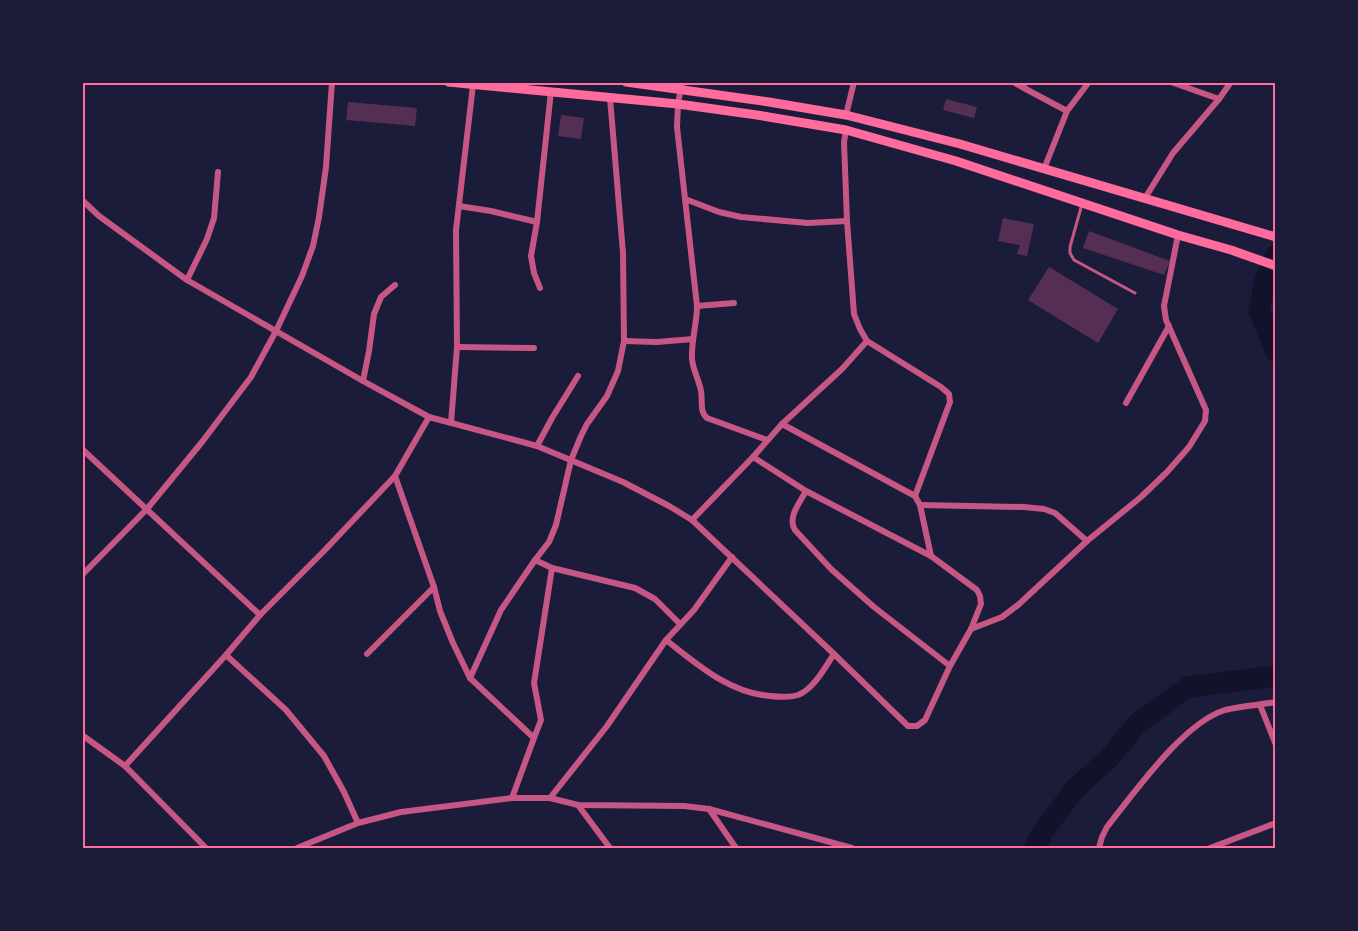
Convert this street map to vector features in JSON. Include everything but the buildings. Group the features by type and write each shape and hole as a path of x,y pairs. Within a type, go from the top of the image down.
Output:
{"main road":[{"path":"448,82 473,85 538,86 551,91 678,104 846,130 956,161 1275,266"},
{"path":"626,82 682,86 846,115 960,144 1275,237"}],"street":[{"path":"82,575 147,509 202,442 251,376 276,331 302,276 313,246 326,167 332,82"},
{"path":"846,115 855,82"},
{"path":"1013,82 1024,85 1067,111"},
{"path":"1044,169 1067,111 1089,82"},
{"path":"1171,82 1219,99"},
{"path":"1145,198 1173,153 1232,82"},
{"path":"451,423 457,347 456,230 473,85"},
{"path":"682,86 677,127 697,306 692,357 701,390 702,412 707,418 767,440"},
{"path":"540,288 531,256 537,222 551,91"},
{"path":"470,678 501,610 549,542 556,525 571,460 587,424 607,396 618,371 624,341 623,253 610,98"},
{"path":"846,130 844,142 847,221 854,314 867,341 949,394 950,402 915,495"},
{"path":"187,280 214,218 218,172"},
{"path":"684,199 719,212 741,217 808,223 847,221"},
{"path":"82,200 99,216 187,280 429,417 537,446 623,482 692,520 908,726 916,726 925,720 950,666 972,629 981,604 977,590 931,556 806,491 753,457"},
{"path":"459,206 537,222"},
{"path":"972,629 1002,617 1018,605 1087,541 1141,498 1189,447 1205,421 1206,411 1169,326 1164,306 1178,235"},
{"path":"363,381 374,314 381,297 395,285"},
{"path":"697,306 734,303"},
{"path":"1126,404 1169,326"},
{"path":"624,341 657,342 693,339"},
{"path":"692,520 782,424 842,369 867,341"},
{"path":"457,347 534,348"},
{"path":"537,446 579,376"},
{"path":"124,765 260,615 395,476 429,417"},
{"path":"782,424 915,495 920,505 931,556"},
{"path":"82,449 260,615"},
{"path":"395,476 434,587 440,611 470,678 534,738"},
{"path":"806,491 792,518 795,530 865,599 950,666"},
{"path":"920,505 1044,508 1055,513 1087,541"},
{"path":"550,798 608,726 666,640 694,610 732,557"},
{"path":"535,560 552,568 635,588 655,599 680,624"},
{"path":"512,798 541,720 534,683 552,568"},
{"path":"368,654 434,587"},
{"path":"666,640 709,672 734,687 760,696 783,698 799,695 811,685 834,654"},
{"path":"226,655 286,710 324,756 358,823"},
{"path":"1099,849 1107,827 1174,746 1202,721 1225,710 1275,702"},
{"path":"1260,705 1275,745"},
{"path":"82,735 124,765 205,847"},
{"path":"297,849 358,823 401,812 512,798 550,798 578,805 684,806 709,809 852,849"},
{"path":"578,805 610,849"},
{"path":"709,809 736,849"},
{"path":"1210,849 1275,823"},
{"path":"195,849 205,847"}],"lane":[{"path":"1082,202 1070,247 1074,260 1135,293"}],"waterway":[{"path":"1276,255 1265,281 1259,310 1276,352"},
{"path":"1034,848 1044,830 1075,789 1110,757 1138,723 1188,687 1276,676"}]}
